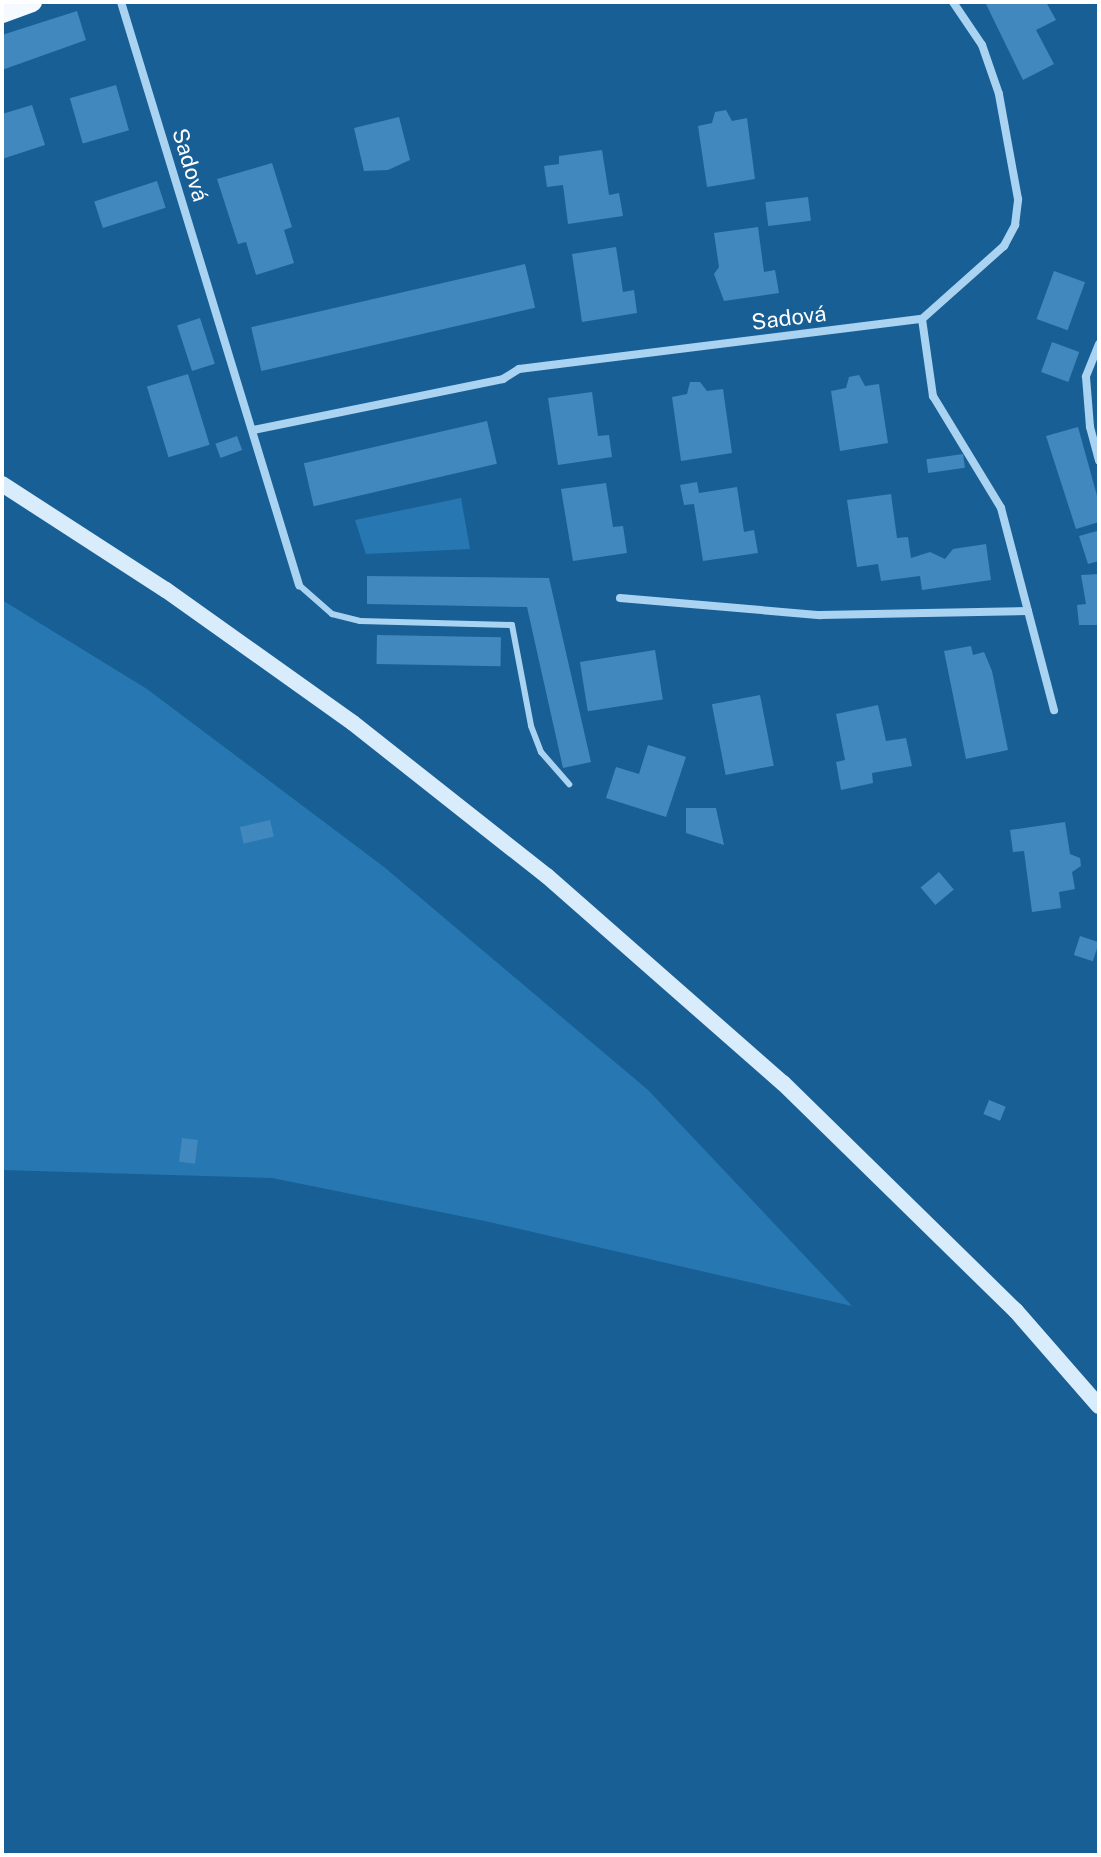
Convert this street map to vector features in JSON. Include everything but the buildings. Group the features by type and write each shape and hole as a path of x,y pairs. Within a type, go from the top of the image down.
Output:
{"main road":[{"path":"2,13 32,2"},
{"path":"2,484 166,590 353,723 547,876 783,1083 1016,1311 1099,1406"}],"street":[{"name":"Sadová","path":"121,2 299,585"},
{"path":"953,2 982,45 995,82 1018,199 1015,225 1004,246 922,319 933,396 1001,508 1054,710"},
{"name":"Sadová","path":"253,430 503,379 519,369 922,319"},
{"path":"1099,344 1086,377 1090,427 1099,461"},
{"path":"620,598 820,615 1028,611"}],"lane":[{"path":"299,585 332,614 360,621 512,625 531,726 541,752 569,784"}],"shaded area":[{"path":"461,498 470,549 366,554 355,520"},
{"path":"2,600 147,689 384,867 648,1090 852,1306 485,1221 272,1178 2,1170"}]}
